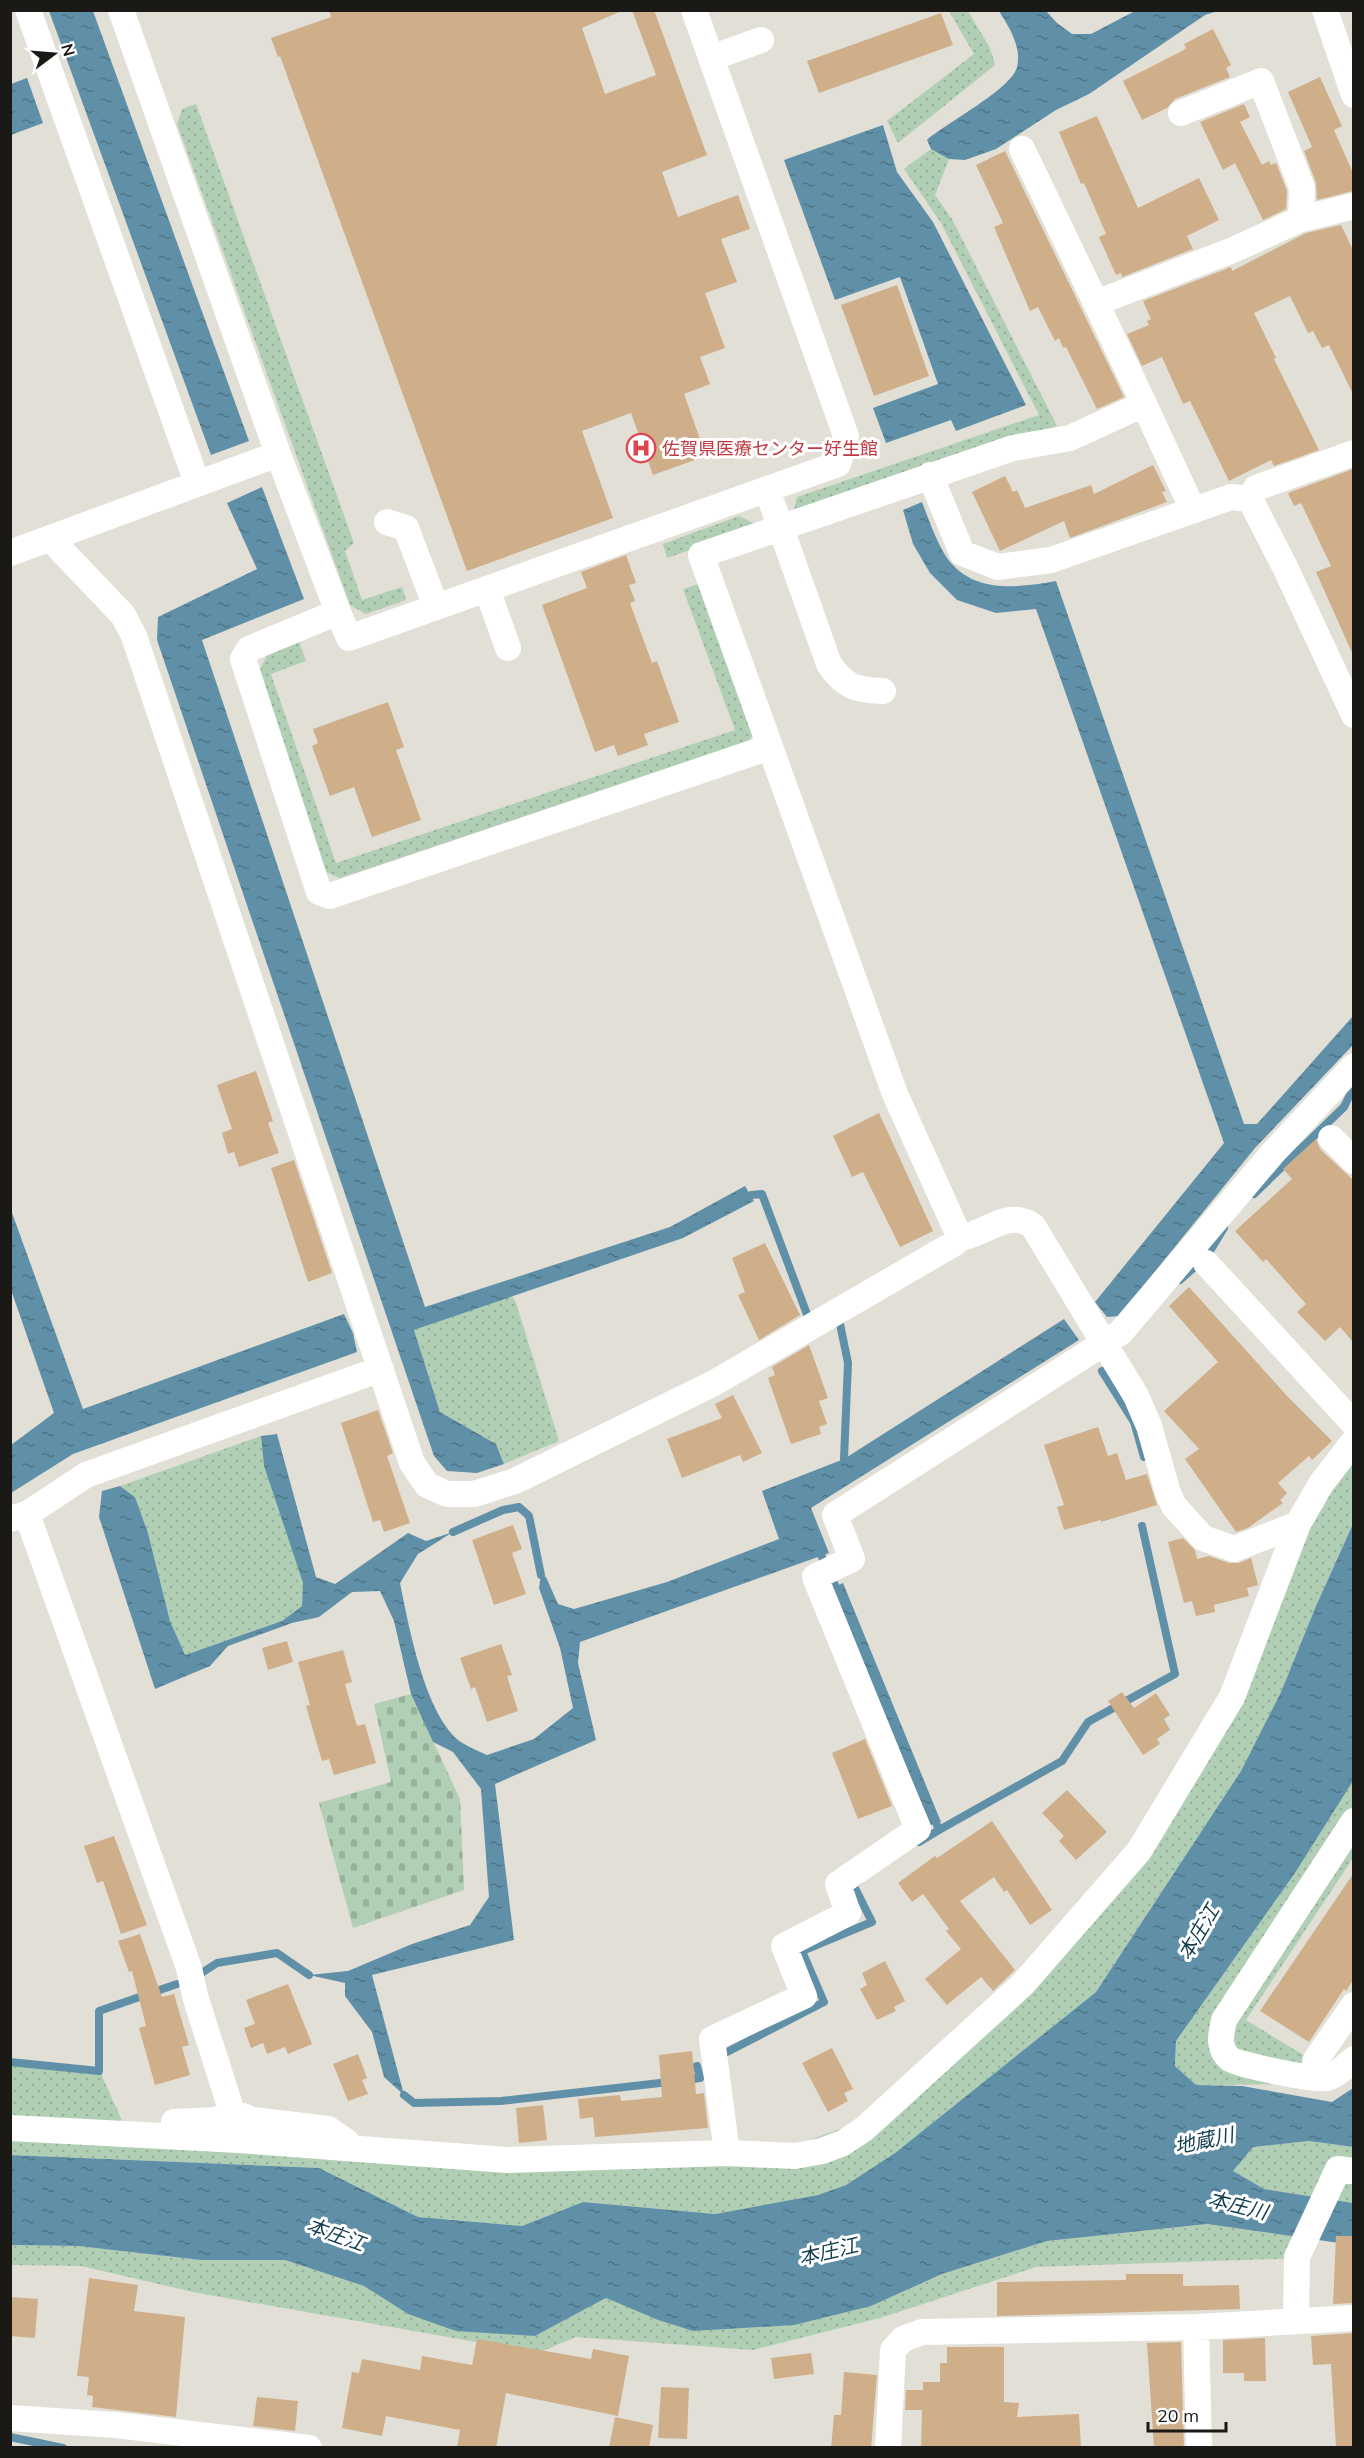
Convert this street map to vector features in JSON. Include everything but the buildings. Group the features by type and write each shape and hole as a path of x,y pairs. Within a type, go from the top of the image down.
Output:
{"street":[{"path":"27,10 197,483"},
{"path":"121,10 278,454 349,638 837,464 846,436 694,10"},
{"path":"1325,10 1353,95"},
{"path":"711,58 762,39"},
{"path":"1180,113 1261,81 1302,188 1301,219"},
{"path":"1022,149 1193,510"},
{"path":"1096,303 1233,250 1301,219 1353,206"},
{"path":"960,1238 896,1094 701,555 1013,448 1070,438 1144,404"},
{"path":"1250,499 1256,488 1353,453"},
{"path":"10,553 278,454"},
{"path":"930,475 962,553 998,567 1051,561 1231,497 1250,499"},
{"path":"767,489 829,664 840,680 859,690 883,691"},
{"path":"1250,499 1347,682 1353,715"},
{"path":"387,522 406,528 436,607"},
{"path":"55,537 60,549 123,615 134,636 412,1463 427,1485 447,1494 474,1494 515,1481 714,1383 955,1244 960,1238 971,1237 1008,1219 1023,1219 1034,1226 1137,1396 1149,1426 1168,1493 1174,1506 1203,1538 1234,1549 1298,1524"},
{"path":"487,589 508,648"},
{"path":"338,612 249,649 243,659 319,892 330,896 770,747"},
{"path":"727,2152 712,2040 804,1996 784,1946 848,1913 838,1884 918,1829 815,1577 852,1559 835,1515 1121,1332 1272,1154 1353,1066"},
{"path":"1331,1138 1353,1161"},
{"path":"1206,1263 1353,1424"},
{"path":"232,2112 195,1996 189,1968 19,1516 86,1474 381,1369"},
{"path":"10,2128 507,2160 727,2152 795,2156 822,2151 843,2143 864,2129 1023,1984 1139,1851 1226,1706 1265,1615 1298,1524 1321,1484 1353,1441"},
{"path":"1353,1821 1224,2020 1220,2039 1222,2049 1232,2060 1309,2078 1328,2078 1353,2059"},
{"path":"1316,2061 1353,2005"},
{"path":"127,2134 154,2123 217,2120 232,2112 253,2120 328,2129 358,2149"},
{"path":"1296,2321 1297,2257 1338,2169 1353,2171"},
{"path":"888,2448 893,2350 903,2338 922,2332 1196,2327 1353,2318"},
{"path":"1196,2327 1198,2448"},
{"path":"10,2418 116,2425 309,2448"}],"green space":[{"path":"949,11 968,11 990,48 995,65 898,143 887,121 974,54"},
{"path":"196,104 354,543 345,551 362,600 402,587 406,600 366,614 350,605 177,124 182,109"},
{"path":"931,149 949,159 935,195 952,219 1057,426 793,514 797,497 1039,415 941,223 904,169"},
{"path":"739,516 759,526 667,558 663,544"},
{"path":"699,584 754,732 749,742 340,878 323,871 257,676 267,655 299,642 306,661 271,674 336,863 735,730 683,589"},
{"path":"512,1296 559,1441 504,1464 496,1444 440,1412 414,1330"},
{"path":"1353,1432 1353,1524 1281,1692 1241,1771 1096,1992 895,2153 846,2185 818,2195 715,2214 583,2202 522,2226 418,2217 319,2168 11,2155 10,2064 101,2074 124,2125 511,2149 792,2147 855,2123 1023,1974 1129,1855 1230,1690"},
{"path":"261,1436 264,1466 303,1583 302,1606 282,1621 184,1655 170,1621 148,1533 135,1497 120,1486"},
{"path":"411,1694 460,1799 464,1890 353,1928 319,1803 391,1782 374,1704"},
{"path":"1353,1781 1353,1858 1246,2020 1323,2067 1314,2084 1195,2085 1175,2066 1176,2041 1295,1873"},
{"path":"1309,2141 1353,2147 1353,2203 1264,2189 1232,2172 1253,2147"},
{"path":"1207,2224 1318,2240 1304,2258 1036,2267 880,2318 753,2350 576,2337 538,2353 193,2292 81,2266 11,2265 11,2245 78,2246 201,2260 285,2260 364,2286 408,2314 535,2336 606,2298 658,2320 693,2331 722,2329 871,2306 942,2274 1047,2241"}],"water":[{"path":"49,11 93,11 249,441 211,455"},
{"path":"999,11 1046,11 1072,34 1091,34 1135,11 1218,11 1205,15 1089,94 1056,110 996,149 965,160 949,159 931,149 927,140 1004,85 1017,67 1016,45"},
{"path":"27,78 43,123 11,135 11,84"},
{"path":"883,125 897,172 933,222 1026,405 956,431 951,420 886,443 873,408 938,384 900,277 835,300 784,160"},
{"path":"262,487 304,599 202,640 425,1307 670,1227 745,1186 754,1201 683,1238 414,1330 440,1412 496,1444 504,1464 477,1473 447,1471 434,1456 157,640 158,617 257,569 227,503"},
{"path":"922,502 943,551 963,574 975,580 1001,586 1056,581 1244,1124 1257,1124 1353,1016 1353,1045 1255,1148 1119,1316 1107,1317 1095,1302 1224,1143 1036,609 996,613 957,600 930,573 913,544 903,510"},
{"path":"11,1210 83,1409 344,1314 353,1333 357,1352 73,1454 11,1493 11,1445 54,1413 11,1290"},
{"path":"1064,1319 1079,1340 811,1508 829,1553 580,1642 578,1663 596,1740 495,1784 514,1940 372,1975 404,2095 384,2077 372,2032 345,1996 345,1983 309,1975 348,1971 412,1944 470,1925 489,1897 481,1789 453,1752 433,1742 411,1694 394,1621 380,1591 352,1592 319,1617 292,1623 228,1646 210,1666 155,1689 99,1517 102,1491 120,1486 135,1497 148,1533 170,1621 185,1655 282,1621 302,1606 303,1583 264,1466 261,1436 277,1434 316,1577 335,1584 408,1533 426,1541 453,1532 418,1554 400,1583 420,1667 436,1709 458,1740 487,1755 534,1739 573,1708 560,1648 539,1588 541,1575 546,1577 558,1604 574,1609 667,1582 779,1539 762,1491 844,1459"},
{"path":"1353,1524 1353,1781 1295,1873 1176,2041 1175,2066 1196,2085 1242,2086 1332,2102 1353,2088 1353,2147 1309,2141 1253,2147 1233,2171 1264,2189 1353,2203 1353,2245 1207,2224 1047,2241 942,2274 871,2306 794,2325 693,2331 658,2320 606,2298 535,2336 456,2331 408,2314 364,2286 285,2260 201,2260 78,2246 11,2245 10,2155 319,2168 418,2217 522,2226 583,2202 715,2214 818,2195 846,2185 895,2153 1096,1992 1241,1771 1281,1692"},
{"path":"843,1583 941,1822 931,1825 830,1589"}],"waterway":[{"path":"1254,1194 1344,1107 1354,1086"},
{"path":"743,1199 751,1195 762,1194 808,1317"},
{"path":"1180,1280 1207,1256 1224,1228"},
{"path":"840,1324 848,1363 844,1459"},
{"path":"1102,1371 1134,1422 1144,1457"},
{"path":"453,1532 503,1510 519,1507 529,1516 541,1575"},
{"path":"939,1830 1062,1761 1088,1722 1175,1674 1142,1526"},
{"path":"821,1555 839,1594"},
{"path":"919,1842 939,1830 933,1815"},
{"path":"727,2052 824,2002 802,1951 872,1922 853,1884 859,1881"},
{"path":"200,1974 217,1963 277,1953 309,1975"},
{"path":"10,2062 99,2071 99,2011 177,1984"},
{"path":"687,2080 700,2078 697,2066"},
{"path":"404,2095 414,2103 501,2101 669,2082"},
{"path":"10,2437 63,2448"}],"place":[{"name":"佐賀県医療センター好生館","path":"641,448"}],"water label":[{"name":"本庄江","path":"1198,1932"},
{"name":"地蔵川","path":"1204,2140"},
{"name":"本庄川","path":"1238,2205"},
{"name":"本庄江","path":"336,2234"},
{"name":"本庄江","path":"828,2251"}]}
